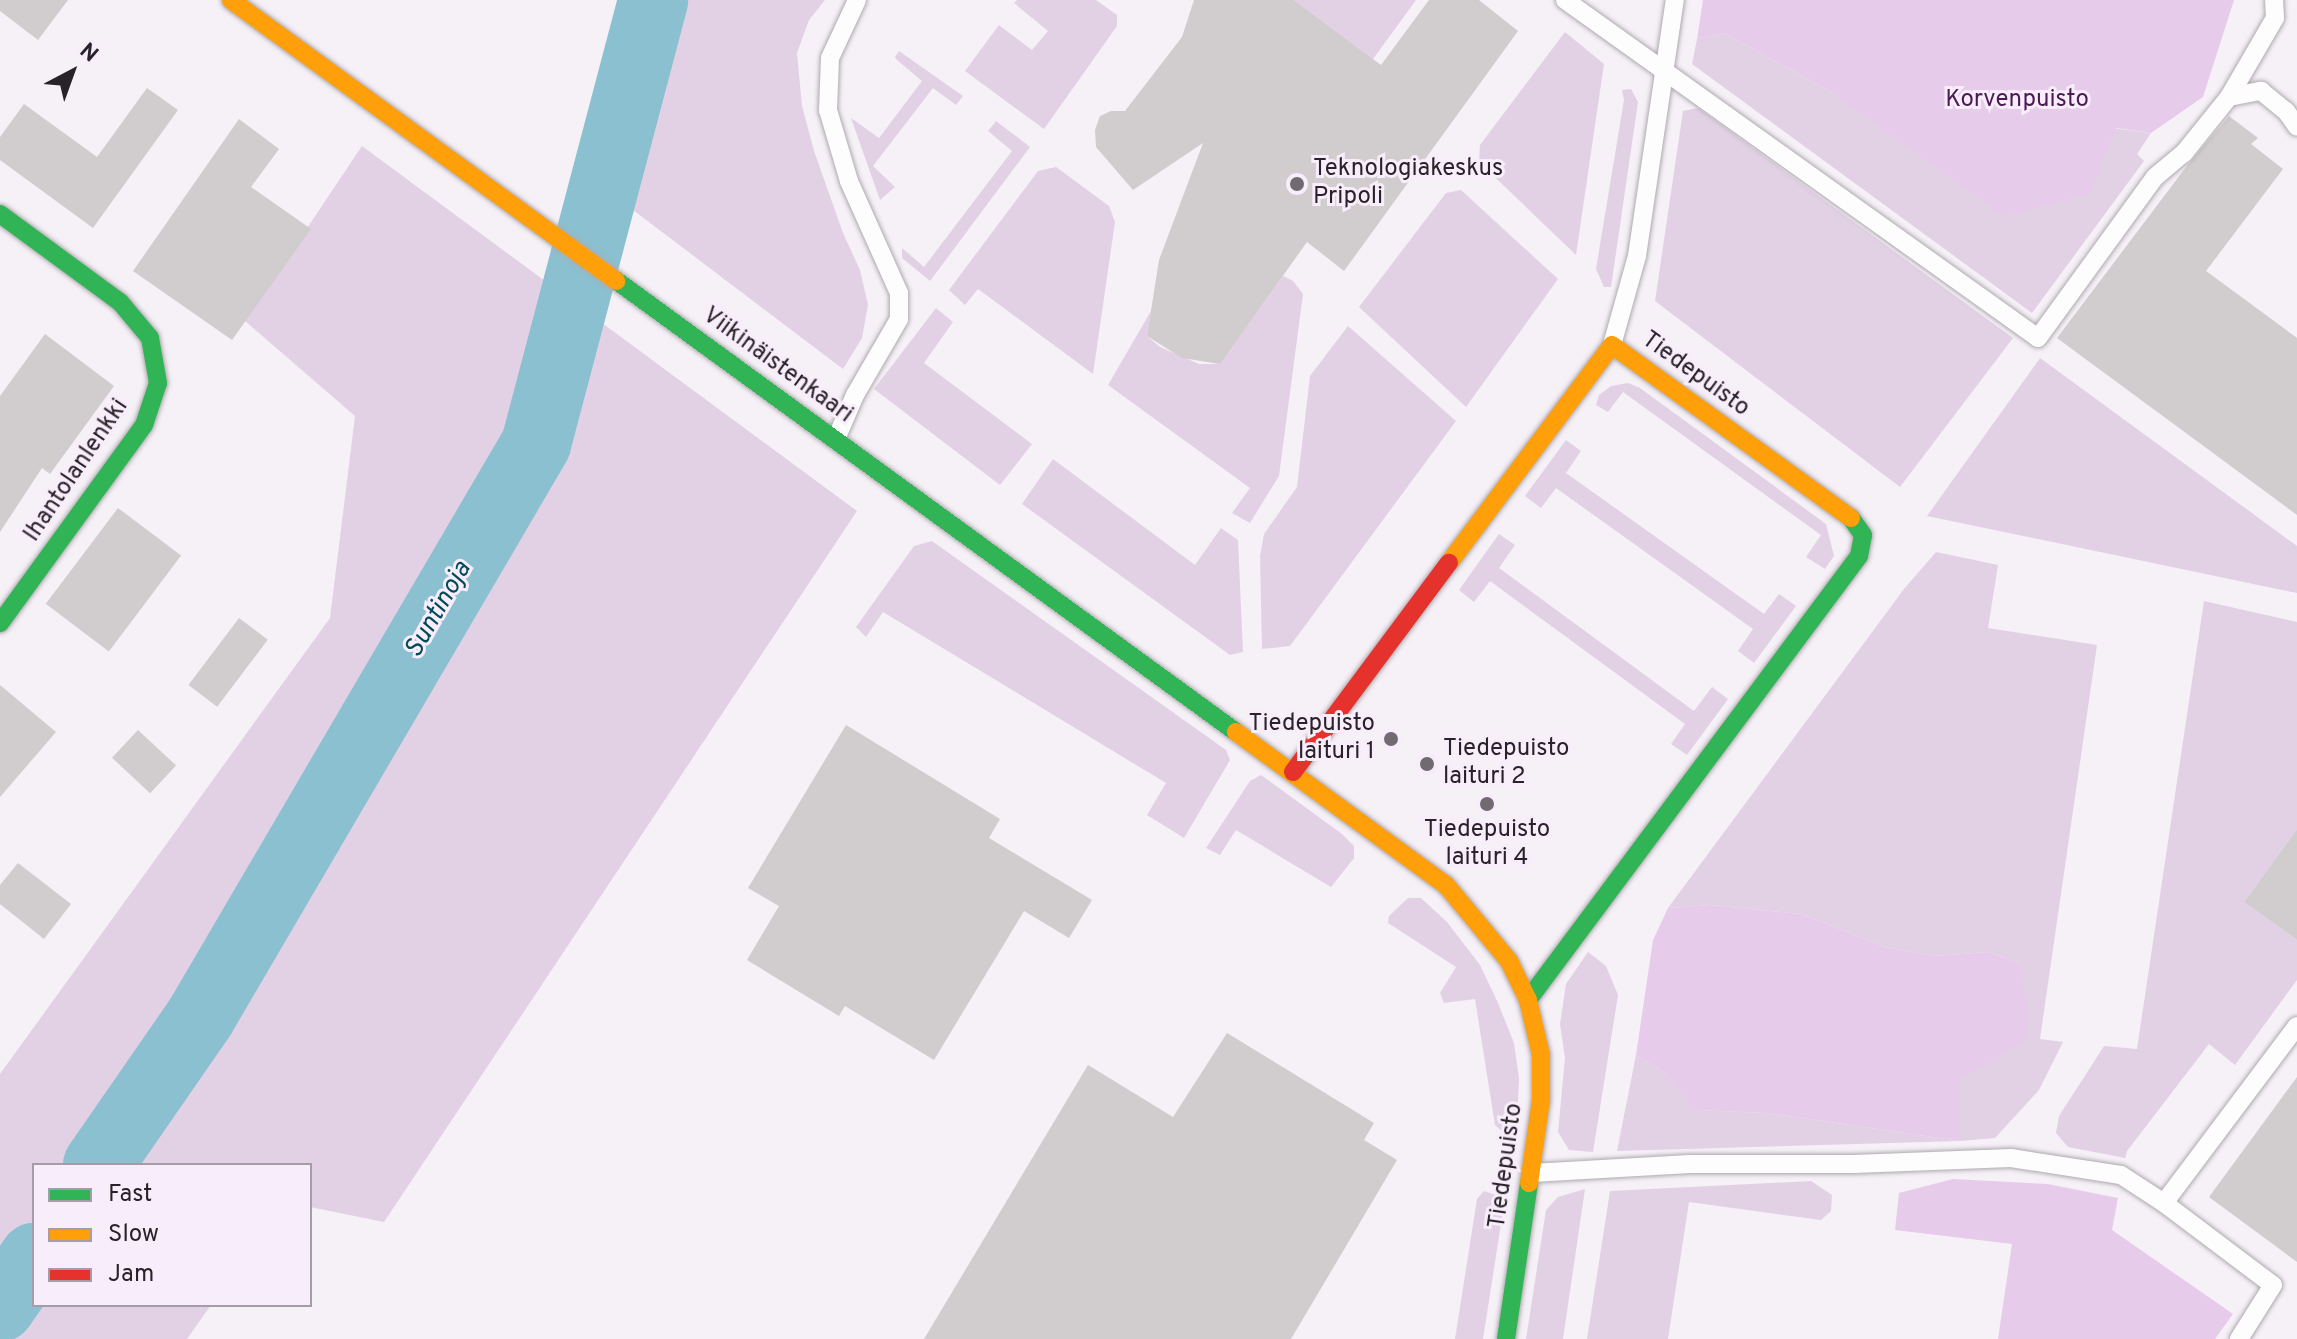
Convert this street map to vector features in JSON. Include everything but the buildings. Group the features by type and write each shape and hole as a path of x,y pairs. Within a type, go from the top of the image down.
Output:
{"street":[{"name":"Viikinäistenkaari","path":"231,0 1293,772"},
{"name":"Ihantolanlenkki","path":"0,214 120,302 150,338 158,383 144,425 0,623"},
{"name":"Tiedepuisto","path":"1506,1339 1541,1100 1541,1055 1528,1000 1509,961 1481,923 1446,885 1293,772 1612,345 1849,515 1863,535 1859,556 1528,1000"}],"lane":[{"path":"836,439 855,395 899,319 899,293 849,181 828,110 830,58 857,0"},
{"path":"1565,0 1619,42 1665,69 2038,338 2155,177 2184,153 2229,97 2275,18 2274,0"},
{"path":"1612,345 1637,256 1675,0"},
{"path":"2229,97 2261,91 2286,111 2297,127"},
{"path":"2164,1203 2297,1026"},
{"path":"1532,1173 1690,1164 1854,1164 2011,1158 2121,1175 2164,1203 2273,1285 2239,1339"}],"shaded area":[{"path":"675,0 825,0 809,20 797,53 802,106 814,151 843,233 860,270 868,305 862,338 843,369 633,210"},
{"path":"1017,0 1096,0 1117,15 1117,26 1044,129 965,71 999,25 1032,50 1048,31 1014,3"},
{"path":"1294,0 1416,0 1373,59"},
{"path":"1565,32 1604,64 1576,255 1479,162 1480,145"},
{"path":"1724,33 1831,92 2151,133 2137,154 2144,161 2032,313 1692,64 1697,39"},
{"path":"899,51 963,96 956,105 933,88 873,166 895,187 880,200 851,118 879,138 922,81 897,60 895,57"},
{"path":"1631,89 1638,102 1611,287 1604,287 1596,269 1624,100 1622,90"},
{"path":"1698,108 2013,338 1900,487 1655,301 1683,111"},
{"path":"996,121 1030,147 930,281 902,258 902,248 924,267 1012,151 988,131"},
{"path":"362,146 857,511 384,1222 312,1207 312,1163 32,1163 32,1307 210,1307 187,1339 0,1339 0,1074 330,618 355,416 245,321"},
{"path":"1056,167 1109,206 1115,222 1093,374 978,289 965,305 949,290 1038,171"},
{"path":"1461,190 1558,279 1466,407 1359,307 1446,193"},
{"path":"1283,276 1293,281 1303,294 1279,476 1250,523 1232,513 1250,488 1108,385 1151,311 1147,336 1160,347 1199,364 1219,364"},
{"path":"936,308 953,322 924,363 1032,444 1000,485 874,389"},
{"path":"1348,326 1456,421 1290,646 1262,649 1260,556 1264,534 1297,487 1310,376"},
{"path":"2040,358 2297,546 2297,593 1927,516"},
{"path":"1628,383 1640,388 1826,524 1834,556 1825,569 1806,557 1821,535 1623,392 1608,412 1596,405 1599,395 1611,386"},
{"path":"1566,440 1581,451 1566,473 1764,614 1779,594 1796,606 1754,663 1738,651 1753,629 1556,488 1541,508 1525,496"},
{"path":"1053,459 1195,565 1221,528 1238,540 1243,652 1230,655 1022,504"},
{"path":"1499,534 1515,545 1499,568 1694,711 1712,687 1728,699 1687,755 1671,744 1685,724 1490,581 1474,602 1459,590"},
{"path":"932,541 1226,750 1230,760 1184,838 1147,815 1166,783 883,612 866,637 856,627 914,546"},
{"path":"1936,552 1998,565 1988,628 2097,645 2040,1039 2063,1042 2039,1090 1995,1138 1960,1141 1960,1080 1989,1060 2020,964 1990,952 1933,956 1885,947 1801,914 1711,905 1668,908 1904,589"},
{"path":"2204,601 2297,622 2297,829 2244,902 2297,940 2297,980 2235,1065 2209,1044 2127,1151 2125,1158 2068,1147 2056,1133 2059,1116 2104,1046 2137,1049"},
{"path":"1261,775 1354,846 1354,858 1331,887 1236,830 1220,855 1206,848 1250,781"},
{"path":"1408,898 1421,898 1447,922 1480,965 1498,1003 1514,1043 1519,1078 1517,1125 1506,1135 1495,1125 1475,999 1444,1003 1440,993 1456,967 1388,923 1389,916"},
{"path":"1588,952 1606,966 1618,995 1593,1152 1569,1150 1558,1132 1565,1058 1560,1024 1566,984"},
{"path":"1636,1055 1666,1074 1697,1110 1767,1113 1960,1141 1617,1151"},
{"path":"1811,1181 1832,1195 1831,1211 1821,1220 1689,1202 1668,1339 1587,1339 1610,1191"},
{"path":"1585,1189 1563,1339 1526,1339 1546,1210 1558,1197"},
{"path":"1484,1191 1505,1198 1483,1339 1455,1339 1477,1199"}],"green space":[{"name":"Korvenpuisto","path":"1703,0 2234,0 2203,97 2151,133 2116,128 2091,193 2004,217 1831,92 1724,33 1697,39"},
{"path":"1711,905 1801,914 1885,947 1933,956 1990,952 2020,964 2027,1009 2026,1040 1960,1080 1960,1141 1767,1113 1695,1110 1666,1074 1636,1055 1653,940 1668,908"},
{"path":"1953,1179 2048,1184 2118,1198 2112,1230 2233,1314 2215,1339 1998,1339 2012,1244 1895,1230 1899,1193"}],"waterway":[{"name":"Suntinoja","path":"99,1163 201,1016 536,444 653,0"},
{"name":"Suntinoja","path":"0,1307 32,1261"}],"traffic: fast":[{"path":"0,214 120,302 150,338 158,383 144,425 0,623"},
{"path":"617,281 1236,732"},
{"path":"1528,1000 1859,556 1863,535 1851,518"},
{"path":"1506,1339 1529,1183"}],"traffic: slow":[{"path":"231,0 617,281"},
{"path":"1449,563 1612,345 1851,518"},
{"path":"1236,732 1446,885 1509,961 1528,1000 1541,1055 1541,1100 1529,1183"}],"traffic: jam":[{"path":"1293,772 1449,563"}],"place":[{"name":"Teknologiakeskus Pripoli","path":"1297,184"},
{"name":"Tiedepuisto laituri 1","path":"1391,739"},
{"name":"Tiedepuisto laituri 2","path":"1427,764"},
{"name":"Tiedepuisto laituri 4","path":"1487,804"}]}
